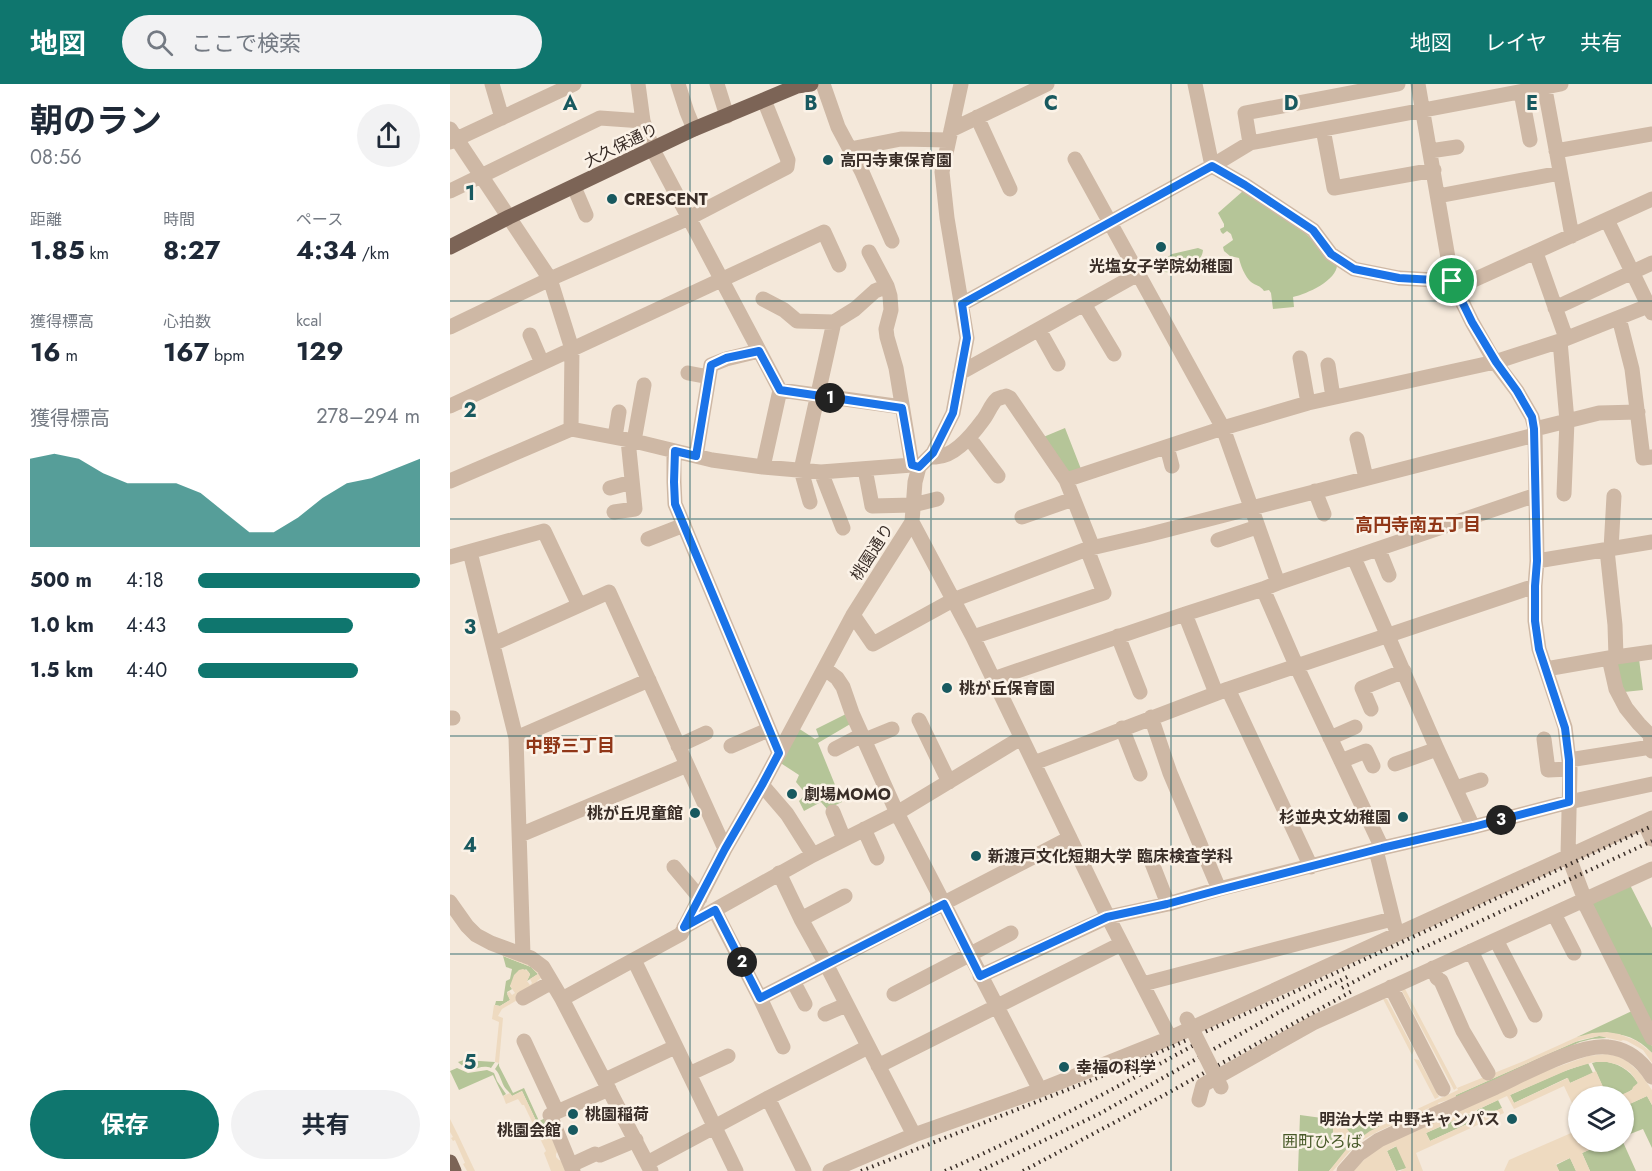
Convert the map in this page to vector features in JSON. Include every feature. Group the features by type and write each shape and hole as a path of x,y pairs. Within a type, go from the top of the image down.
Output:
{"main road":[{"name":"大久保通り","path":"450,248 694,129 797,86 811,84"},
{"path":"450,1162 454,1171"}],"street":[{"path":"492,84 502,118"},
{"path":"638,84 643,122 652,150 780,390 763,467"},
{"path":"678,84 694,129"},
{"path":"717,84 727,116"},
{"path":"823,84 838,127 892,241"},
{"name":"桃園通り","path":"684,927 853,615 912,522 915,482 920,463 933,453 953,413 967,338 947,218 942,172 961,84"},
{"path":"850,149 901,139 950,135 977,117 1047,84"},
{"path":"1195,84 1212,166 1310,227 1331,254 1354,269 1454,285 1536,253 1652,199"},
{"path":"1250,143 1245,113 1398,84"},
{"path":"1418,84 1454,285 1472,322 1532,417 1537,561 1535,621 1539,649 1565,728 1569,764 1568,855 1585,904 1652,1038"},
{"path":"962,304 1250,143 1423,110 1483,91 1521,92 1561,84"},
{"path":"565,86 502,118 452,137 510,217 550,279 572,350 571,429"},
{"path":"1544,86 1572,236"},
{"path":"1521,92 1530,140"},
{"path":"450,327 550,279 689,218 787,167 788,160 764,100"},
{"path":"977,117 1010,189"},
{"path":"450,191 600,118 643,122"},
{"path":"1323,129 1334,188 1434,170"},
{"path":"1556,151 1652,134"},
{"path":"1430,151 1457,147"},
{"path":"1075,159 1223,428 1257,527 1270,586 1296,665 1379,849 1392,920 1398,935"},
{"path":"1438,196 1560,173"},
{"path":"574,187 586,214"},
{"path":"1066,480 1223,428 1308,403 1496,362 1650,309 1607,220"},
{"path":"450,406 824,232 839,265"},
{"path":"869,252 890,296 891,310 886,329 887,337 896,368 902,408 920,463"},
{"path":"1536,253 1555,308 1563,340 1567,421 1564,494"},
{"path":"1555,308 1652,263"},
{"path":"960,374 1138,274"},
{"path":"763,299 784,310 797,321 834,322 855,309 875,291 887,286"},
{"path":"1084,304 1114,354"},
{"path":"1619,318 1632,369 1643,458 1652,457"},
{"path":"810,502 801,470 834,322"},
{"path":"1039,330 1058,364"},
{"path":"530,335 542,363"},
{"path":"696,456 711,365 726,358 759,351"},
{"path":"1300,358 1308,403"},
{"path":"1328,365 1333,397"},
{"path":"688,373 709,377"},
{"path":"626,440 644,385"},
{"path":"780,390 902,408"},
{"path":"450,481 571,429 712,460 763,467 821,472 920,463 956,450 968,439 995,400 1006,396 1010,398 1066,480 1104,593 973,637"},
{"path":"614,512 635,509 626,440 619,412"},
{"path":"853,615 873,644 953,600 1090,548 1366,478 1599,413 1638,412"},
{"path":"968,439 998,476"},
{"path":"1356,440 1366,478"},
{"path":"1167,447 1172,466"},
{"path":"675,451 675,504 779,753"},
{"path":"865,469 872,506 913,505 937,500"},
{"path":"821,472 843,528"},
{"path":"610,488 632,482"},
{"path":"1315,491 1324,514"},
{"path":"993,679 1536,495"},
{"path":"1544,739 1548,770 1651,744 1626,708 1616,688 1612,657 1615,624 1609,550 1614,496"},
{"path":"1022,517 1073,499"},
{"path":"912,522 973,637 1107,917 1170,1038"},
{"path":"648,539 684,525"},
{"path":"1218,540 1257,527"},
{"path":"450,557 544,531 579,605"},
{"path":"1537,561 1652,542"},
{"path":"1379,550 1389,575"},
{"path":"470,552 516,738 523,955"},
{"path":"1354,558 1473,827"},
{"path":"1034,763 1222,691 1535,586"},
{"path":"493,644 609,592 725,849"},
{"path":"1185,614 1311,867"},
{"path":"1118,636 1140,693"},
{"path":"1546,669 1652,652"},
{"path":"825,669 837,678 843,687 852,713 897,813 1040,1090"},
{"path":"1371,709 1362,688 1404,670"},
{"path":"516,738 649,680"},
{"path":"1151,717 1170,773 1219,890"},
{"path":"918,720 949,782"},
{"path":"1330,738 1355,727"},
{"path":"1122,728 1140,774"},
{"path":"835,750 863,737 892,729"},
{"path":"731,746 768,730"},
{"path":"678,746 706,733"},
{"path":"562,999 681,934 684,927 779,873 897,813 1021,738"},
{"path":"1395,764 1437,749"},
{"path":"1341,761 1366,751 1373,766"},
{"path":"520,835 687,765"},
{"path":"1456,788 1481,780"},
{"path":"980,976 1107,917 1167,904 1569,802 1652,784"},
{"path":"762,785 787,814 813,855"},
{"path":"833,812 844,839"},
{"path":"830,1171 914,1135 1040,1090 1170,1038 1648,820 1652,839"},
{"path":"864,830 877,858"},
{"path":"760,998 1070,837"},
{"path":"1150,858 1167,904"},
{"path":"674,867 699,898"},
{"path":"1199,1100 1203,1085 1290,1036 1390,987 1652,869"},
{"path":"779,873 914,1135"},
{"path":"801,919 845,896"},
{"path":"450,902 476,935 538,962 562,999 649,1167 714,1126 868,1047"},
{"path":"715,910 783,1047"},
{"path":"1554,914 1574,954"},
{"path":"1143,984 1392,920"},
{"path":"894,994 1011,933"},
{"path":"1496,940 1535,1015"},
{"path":"878,1066 1121,944"},
{"path":"1471,951 1510,1031"},
{"path":"634,960 736,1171"},
{"path":"1433,968 1463,1031 1488,1073"},
{"path":"793,981 805,1004"},
{"path":"523,998 552,982"},
{"path":"1390,987 1443,1089"},
{"path":"825,1014 846,1005"},
{"path":"1187,1019 1221,1087"},
{"path":"524,1041 557,1112"},
{"path":"636,1140 572,1168 550,1115 675,1047"},
{"path":"1344,1171 1359,1154 1379,1140 1583,1049 1596,1047 1618,1049 1637,1059 1652,1077"},
{"path":"689,1074 728,1056"},
{"path":"768,1098 804,1171"}],"green space":[{"path":"1243,191 1294,222 1337,264 1336,270 1327,281 1306,293 1293,297 1294,307 1273,309 1269,290 1264,291 1251,282 1239,258 1230,256 1224,251 1223,247 1233,240 1227,231 1223,234 1221,232 1220,229 1224,227 1224,224 1218,213"},
{"path":"1198,248 1203,250 1199,259 1178,264 1174,267 1175,273 1154,271 1148,264 1154,259 1159,263 1172,254"},
{"path":"1065,428 1081,469 1068,474 1041,438"},
{"path":"1639,659 1643,690 1624,692 1616,662"},
{"path":"848,713 852,723 818,743 842,802 827,809 821,802 804,811 799,801 806,794 796,782 799,775 779,762 798,728 815,739 819,737 816,729"},
{"path":"1629,883 1652,928 1652,1032 1587,902"},
{"path":"503,956 531,967 538,974 527,981 530,974 526,969 510,986 512,989 507,992 510,1000 500,1006 495,1005 496,1001 503,1001 506,981 510,979 512,969 506,967"},
{"path":"1634,1010 1652,1046 1652,1053 1635,1040 1617,1034 1577,1037"},
{"path":"1599,1036 1606,1038 1580,1042 1455,1098 1456,1095 1575,1042"},
{"path":"464,1060 495,1062 491,1068 468,1069 458,1062"},
{"path":"1600,1061 1622,1067 1638,1083 1634,1088 1602,1086 1592,1063"},
{"path":"499,1063 513,1093 524,1088 539,1121 548,1117 547,1124 539,1127 522,1091 512,1096 506,1089 495,1069"},
{"path":"1588,1063 1593,1073 1570,1083 1567,1078 1514,1103 1510,1095 1562,1072"},
{"path":"457,1068 468,1073 487,1070 494,1073 506,1094 503,1096 493,1075 459,1090 450,1071"},
{"path":"1647,1096 1652,1105 1652,1148 1643,1129 1634,1132 1634,1102"},
{"path":"1498,1100 1502,1108 1481,1118 1477,1110"},
{"path":"1469,1114 1472,1122 1430,1141 1426,1133"},
{"name":"囲町ひろば","path":"1300,1115 1380,1126 1353,1144 1329,1171 1298,1171"},
{"path":"1397,1146 1407,1168 1396,1171 1387,1151"},
{"path":"1627,1152 1636,1171 1590,1171 1582,1153"},
{"path":"1570,1158 1576,1171 1559,1171 1556,1165"}],"shaded area":[{"path":"501,952 535,965 544,983 541,978 537,981 538,984 502,1009 498,1016 503,1018 499,1063 495,1062 499,1022 492,1019 494,1005 500,1006 510,1000 507,994 509,991 512,995 515,993 510,986 514,975 519,970 528,971 530,975 527,981 530,985 532,983 530,979 538,974 531,967 503,956"},
{"path":"1404,987 1457,1088 1454,1090 1402,991"},
{"path":"1382,997 1387,999 1414,1050 1412,1055"},
{"path":"1592,1033 1619,1034 1637,1041 1652,1053 1652,1063 1643,1050 1627,1041 1599,1036 1580,1040 1456,1095 1455,1098 1438,1103 1439,1106 1430,1110 1429,1108 1379,1131 1361,1141 1361,1145 1351,1150 1333,1171 1329,1171 1349,1146 1340,1135 1333,1133 1333,1124 1345,1126 1356,1141 1370,1131 1458,1090 1457,1088 1577,1037"},
{"path":"1606,1054 1627,1061 1640,1073 1652,1090 1652,1105 1647,1096 1634,1102 1634,1086 1638,1083 1630,1072 1619,1065 1594,1062 1570,1069 1510,1095 1514,1103 1568,1078 1570,1083 1596,1071 1603,1086 1568,1086 1568,1095 1564,1086 1514,1109 1507,1096 1426,1133 1430,1141 1502,1108 1504,1113 1416,1153 1423,1171 1400,1171 1406,1168 1396,1146 1387,1151 1396,1171 1352,1171 1377,1148 1543,1072 1588,1056"},
{"path":"1414,1059 1419,1060 1439,1097 1435,1099"},
{"path":"522,1091 539,1127 546,1124 558,1150 556,1157 562,1161 567,1171 551,1171 544,1153 546,1151 524,1105 518,1099 506,1104 503,1096 510,1093 512,1096"},
{"path":"450,1119 475,1171 467,1171 463,1164 465,1163 455,1140 451,1138 453,1137 450,1132"},
{"path":"1568,1134 1568,1152 1584,1152 1582,1153 1590,1171 1576,1171 1570,1158 1556,1164 1559,1171 1504,1171 1509,1160"}],"railway":[{"path":"861,1171 1135,1063 1279,999 1652,826"},
{"path":"1342,988 1652,841"},
{"path":"980,1171 1099,1114 1283,1010 1349,976"},
{"path":"1023,1171 1354,990"},
{"path":"945,1171 1071,1111 1194,1045"}],"place":[{"name":"高円寺東保育園","path":"828,160"},
{"name":"CRESCENT","path":"612,199"},
{"name":"光塩女子学院幼稚園","path":"1161,247"},
{"name":"桃が丘保育園","path":"947,688"},
{"name":"劇場MOMO","path":"792,794"},
{"name":"桃が丘児童館","path":"695,813"},
{"name":"杉並央文幼稚園","path":"1403,817"},
{"name":"新渡戸文化短期大学 臨床検査学科","path":"976,856"},
{"name":"幸福の科学","path":"1064,1067"},
{"name":"桃園稲荷","path":"573,1114"},
{"name":"明治大学 中野キャンパス","path":"1512,1119"},
{"name":"桃園会館","path":"573,1130"}],"district":[{"name":"高円寺南五丁目","path":"1418,525"},
{"name":"中野三丁目","path":"570,746"}],"route":[{"path":"1212,166 1313,230 1331,254 1354,269 1399,278 1452,281 1472,322 1532,417 1537,561 1535,621 1539,649 1565,728 1570,769 1569,802 1167,904 1107,917 980,976 944,904 760,998 715,910 684,927 779,753 675,504 675,451 696,456 711,365 726,358 759,351 780,390 902,408 912,465 919,467 933,453 953,413 967,338 962,304 1212,166"}]}
